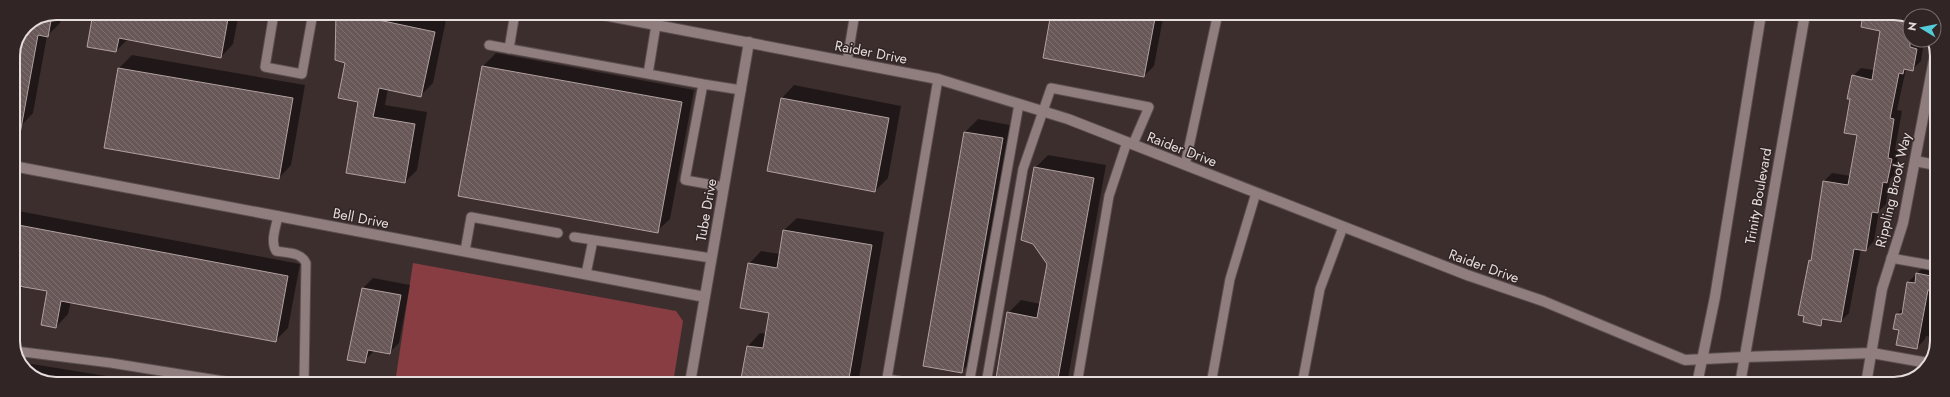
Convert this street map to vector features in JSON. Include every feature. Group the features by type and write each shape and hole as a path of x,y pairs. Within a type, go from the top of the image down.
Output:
{"main road":[{"name":"Raider Drive","path":"630,20 938,79 1068,119 1466,275 1543,301 1685,360 1872,353 1923,362"},
{"name":"Trinity Boulevard","path":"1698,377 1715,297 1760,20"},
{"name":"Trinity Boulevard","path":"1741,377 1804,20"},
{"name":"Tube Drive","path":"691,377 749,42"},
{"name":"Rippling Brook Way","path":"1867,377 1882,289 1903,223 1930,87"},
{"path":"1915,161 1930,164"},
{"name":"Bell Drive","path":"20,167 705,297"}],"lane":[{"path":"273,20 265,67 302,74 312,20"},
{"path":"509,49 514,20"},
{"path":"847,61 854,20"},
{"path":"1185,165 1217,20"},
{"path":"648,74 656,25"},
{"path":"489,45 741,90"},
{"path":"888,377 938,79"},
{"path":"702,84 685,180 724,187"},
{"path":"987,377 1023,169 1051,88 1149,107 1130,143 1109,196 1078,377"},
{"path":"970,377 1019,104"},
{"path":"1212,377 1230,279 1256,192"},
{"path":"278,216 272,242 276,251 299,255 303,257 306,263 304,377"},
{"path":"465,251 471,216 558,233"},
{"path":"1303,377 1320,289 1343,226"},
{"path":"574,237 711,258"},
{"path":"586,274 592,240"},
{"path":"1892,258 1930,265"},
{"path":"22,352 111,363 198,377"}],"shaded area":[{"path":"413,263 676,311 683,321 674,377 396,377"}],"building":[{"path":"92,20 228,20 221,58 119,38 116,52 87,47"},
{"path":"336,20 379,20 435,32 421,97 379,88 373,117 415,124 405,183 346,173 358,102 338,98 345,63 335,60"},
{"path":"1050,20 1155,20 1144,77 1043,58"},
{"path":"1862,20 1902,21 1902,48 1917,49 1913,71 1904,69 1903,74 1899,73 1890,118 1894,119 1888,158 1892,159 1887,183 1883,182 1878,213 1872,212 1866,251 1854,249 1841,322 1822,319 1821,326 1803,322 1804,316 1798,315 1809,260 1811,261 1823,181 1848,185 1857,135 1844,133 1850,99 1847,99 1852,75 1872,80 1880,31 1861,27"},
{"path":"51,21 48,37 38,35 20,134 21,49 30,30 42,23"},
{"path":"482,66 682,102 658,233 458,196"},
{"path":"118,68 293,98 279,179 104,148"},
{"path":"781,98 889,118 875,192 767,171"},
{"path":"964,132 1003,138 962,373 923,366"},
{"path":"1034,167 1094,178 1058,377 996,377 1007,312 1037,318 1047,264 1033,244 1021,240"},
{"path":"20,225 288,276 276,342 61,301 56,328 41,325 47,291 20,286"},
{"path":"783,230 872,245 849,377 741,377 747,346 763,348 769,313 740,308 748,263 777,268"},
{"path":"1916,273 1930,276 1930,290 1928,290 1917,349 1896,345 1899,330 1893,329 1896,314 1902,314 1907,282 1915,283"},
{"path":"362,288 401,295 390,354 368,350 365,363 347,360"}]}
